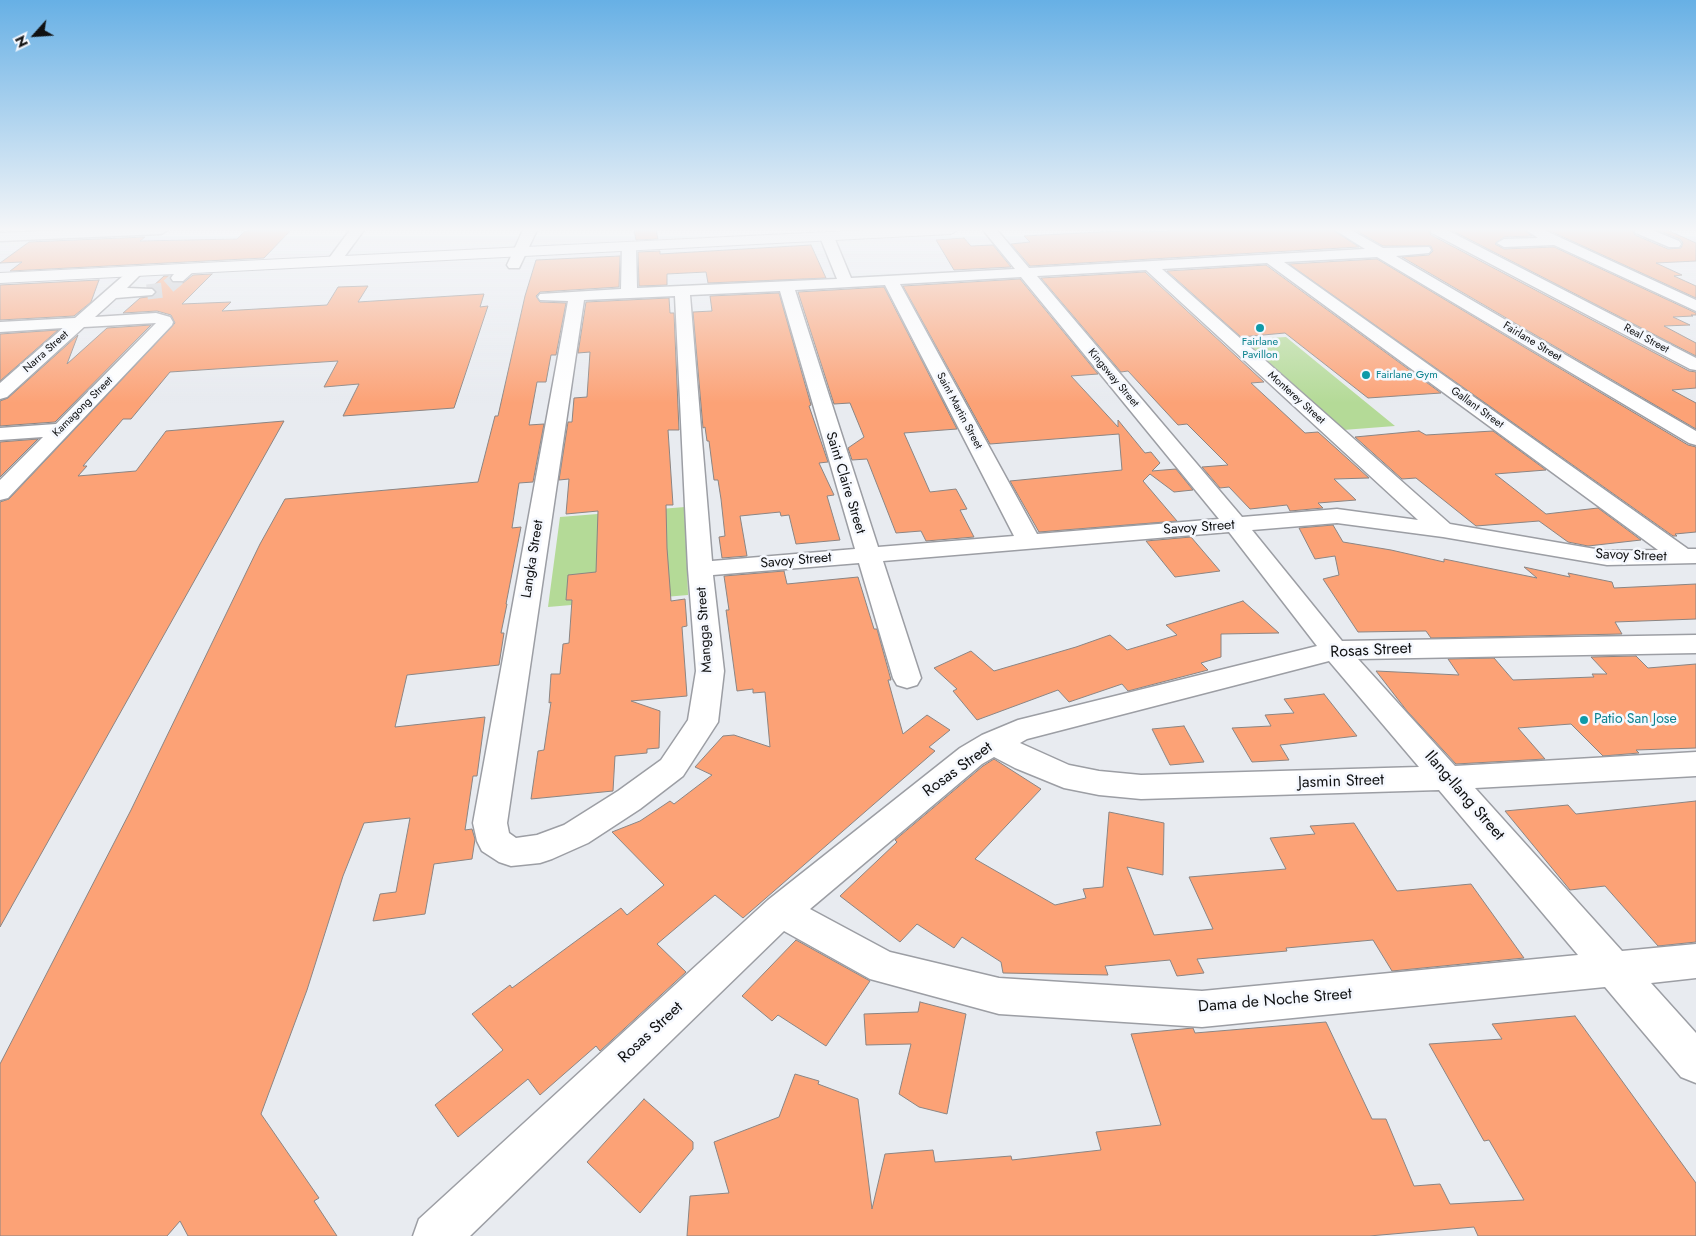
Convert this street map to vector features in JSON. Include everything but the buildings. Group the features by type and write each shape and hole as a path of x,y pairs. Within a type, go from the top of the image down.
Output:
{"street":[{"name":"Narra Street","path":"0,392 118,288"},
{"path":"130,292 135,288"},
{"path":"629,288 629,292"},
{"path":"546,297 742,288"},
{"name":"Saint Claire Street","path":"787,288 907,678"},
{"name":"Saint Martin Street","path":"894,288 1029,541"},
{"name":"Kingsway Street","path":"1038,288 1236,525"},
{"name":"Monterey Street","path":"1174,288 1443,530"},
{"name":"Gallant Street","path":"1311,288 1690,557"},
{"name":"Fairlane Street","path":"1440,288 1696,439"},
{"name":"Real Street","path":"1548,288 1696,365"},
{"path":"1656,288 1696,306"},
{"name":"Mangga Street","path":"490,823 494,841 511,852 540,849 576,834 629,800 672,768 703,722 710,671 700,569 682,290"},
{"path":"112,293 147,292"},
{"name":"Langka Street","path":"490,823 577,295"},
{"name":"Kamagong Street","path":"0,493 164,325 164,320 156,318 78,323"},
{"path":"0,327 78,323"},
{"path":"0,434 60,430"},
{"name":"Savoy Street","path":"700,569 1337,516 1443,530 1607,558 1690,557"},
{"name":"Ilang-Ilang Street","path":"1236,525 1335,650 1696,1063"},
{"name":"Rosas Street","path":"436,1236 780,911 951,771 993,742 1018,731 1042,724 1335,650 1696,644"},
{"name":"Jasmin Street","path":"993,742 1026,760 1064,776 1099,783 1141,788 1448,778 1696,764"},
{"name":"Dama de Noche Street","path":"780,911 883,967 999,996 1202,1009 1696,961"}],"green space":[{"path":"1286,337 1395,426 1343,430 1241,340"},
{"path":"685,507 688,595 548,607 560,517"}],"tunnel":[{"path":"147,292 164,290 167,288"}],"place":[{"name":"Fairlane Pavillon","path":"1260,328"},
{"name":"Fairlane Gym","path":"1366,375"},
{"name":"Patio San Jose","path":"1584,720"}]}
